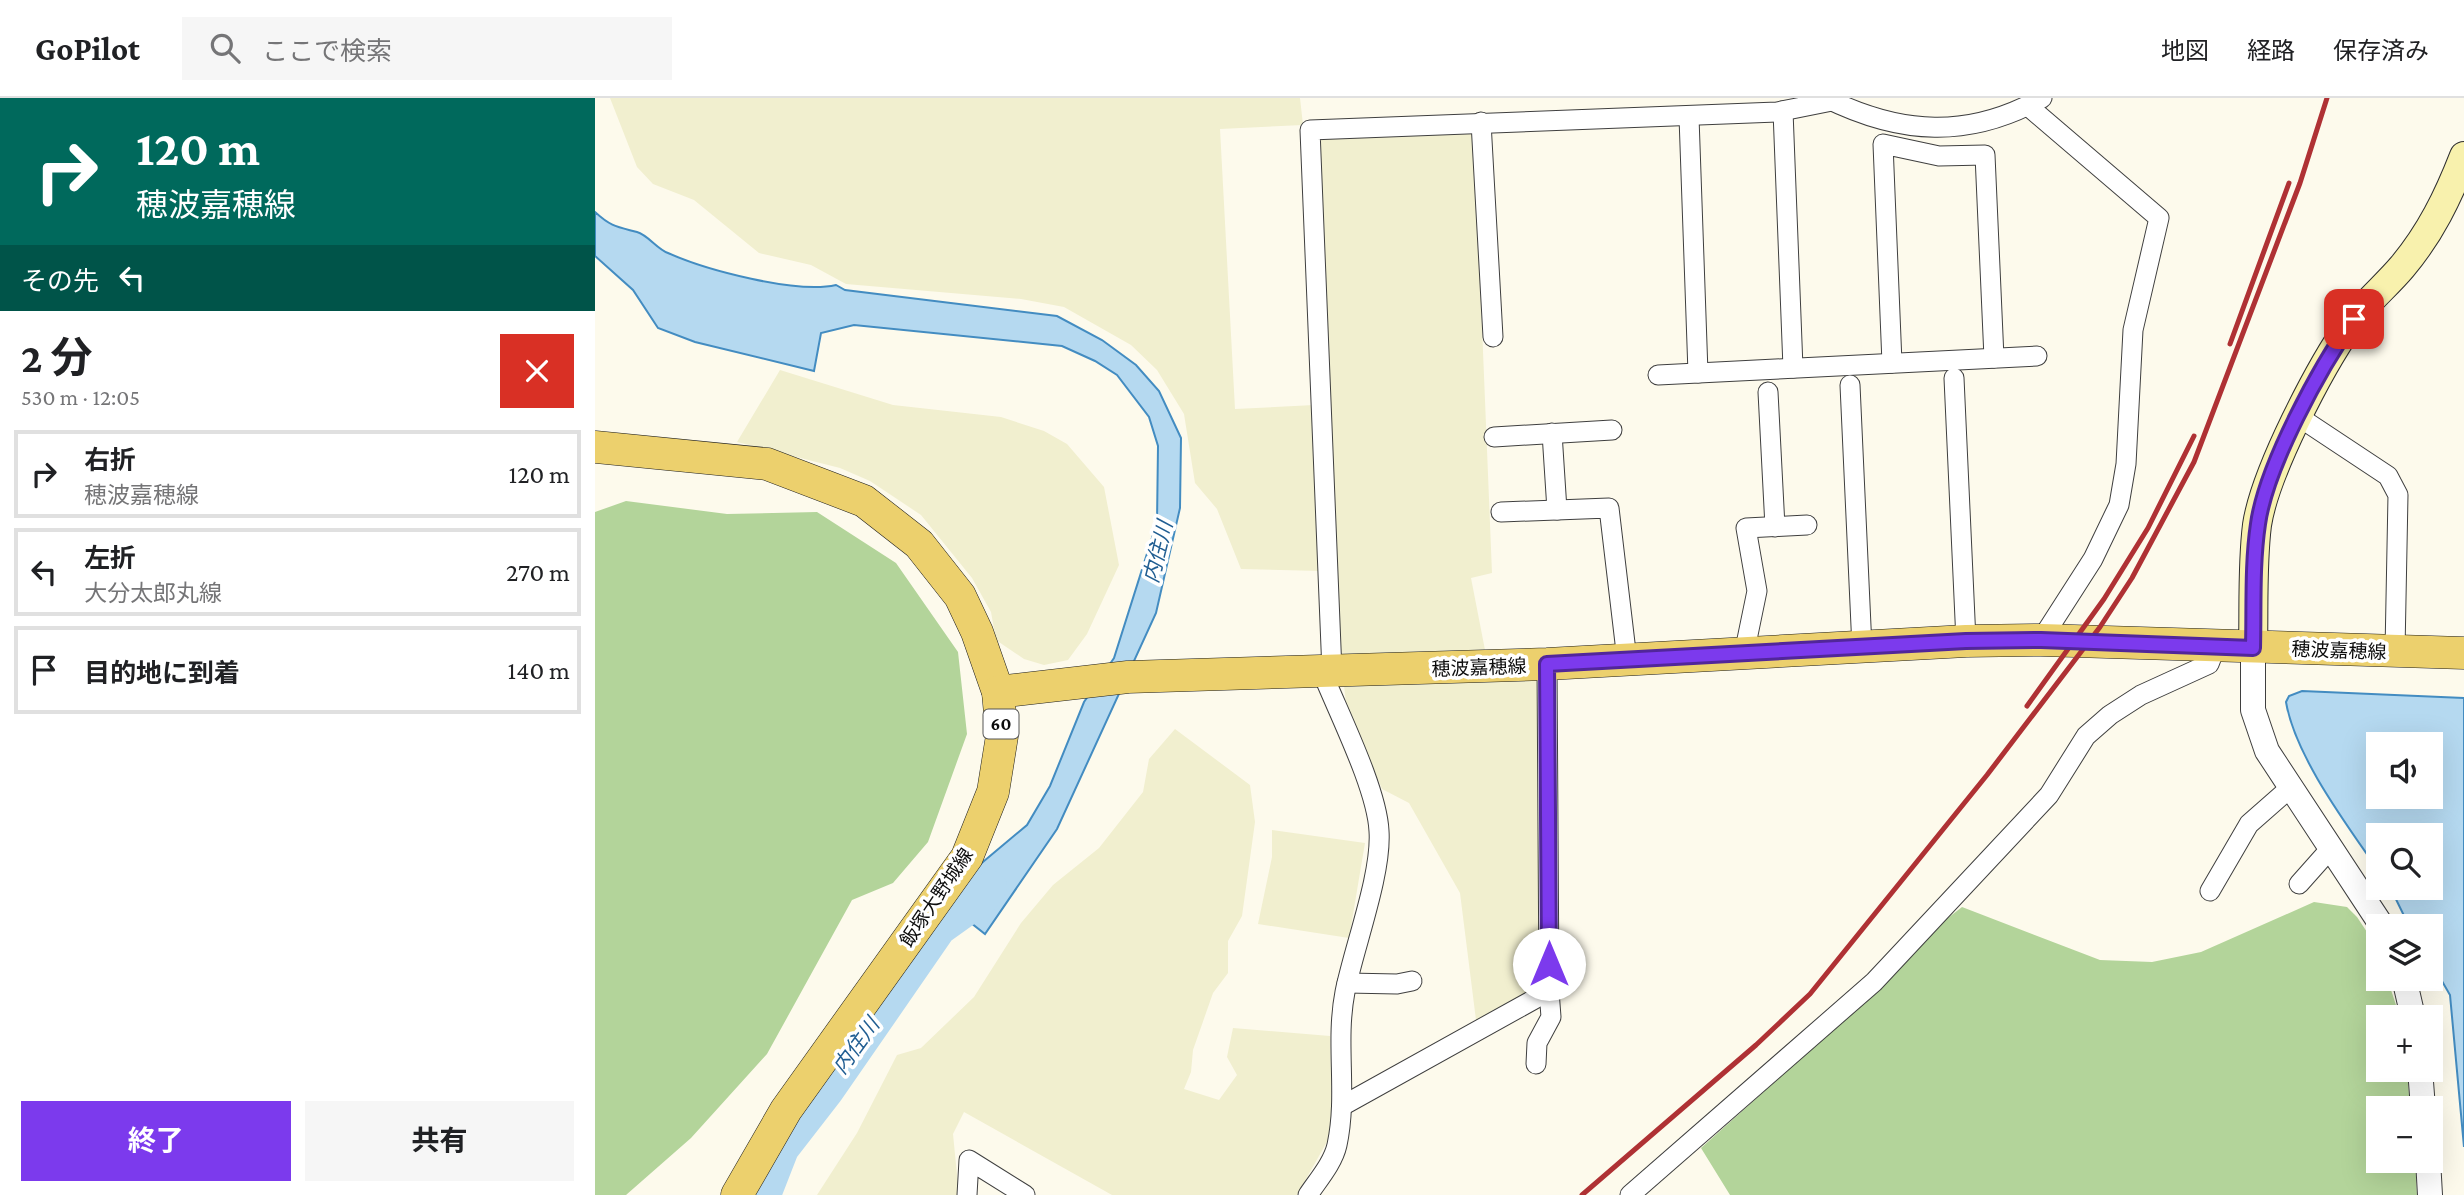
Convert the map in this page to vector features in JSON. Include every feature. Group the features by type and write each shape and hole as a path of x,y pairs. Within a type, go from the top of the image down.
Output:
{"main road":[{"path":"2253,648 2259,516 2299,417 2338,341 2426,233 2446,202 2464,156"},
{"name":"飯塚大野城線","path":"595,447 767,464 864,500 919,544 960,596 977,632 998,692 1002,736 993,792 967,857 786,1110 737,1195"},
{"name":"穂波嘉穂線","path":"998,692 1128,677 1547,664 1966,641 2041,640 2464,653"}],"street":[{"path":"1308,1195 1336,1148 1342,1106 1339,1038 1347,983 1377,858 1380,832 1374,802 1327,672 1310,130 1481,122 1689,117 1783,111 1829,99 1902,124 1941,130 1986,122 2026,103 2159,218 2133,330 2126,464 2119,505 2093,559 2041,640"},
{"path":"1783,111 1793,369"},
{"path":"1689,117 1697,373"},
{"path":"1481,122 1493,337"},
{"path":"1892,363 1883,144 1939,156 1985,155 1994,358"},
{"path":"1658,375 2037,356"},
{"path":"1954,378 1966,641"},
{"path":"1850,385 1862,648"},
{"path":"1768,392 1775,527"},
{"path":"2299,417 2388,476 2395,485 2398,495 2395,651"},
{"path":"1494,437 1612,430"},
{"path":"1552,433 1557,510"},
{"path":"1501,512 1609,508 1627,660"},
{"path":"1744,654 1758,591 1746,528 1807,525"},
{"path":"1630,1195 1874,982 2049,795 2086,736 2110,715 2141,695 2170,679 2209,664 2216,646"},
{"path":"2253,648 2253,710 2267,751 2374,914"},
{"path":"1536,1064 1537,1043 1551,1017 1547,664"},
{"path":"2210,891 2249,824 2290,788"},
{"path":"2299,884 2331,848"},
{"path":"1347,983 1397,984 1412,981"},
{"path":"1342,1106 1549,991"},
{"path":"967,1195 969,1160 1025,1195"},
{"path":"2429,1173 2430,1195"}],"shaded area":[{"path":"610,98 1300,98 1303,125 1220,129 1235,409 1314,405 1321,571 1241,569 1217,509 1195,483 1184,414 1157,370 1131,345 1064,307 1021,299 846,284 811,265 759,253 694,200 653,184 637,167"},
{"path":"1474,129 1492,573 1471,578 1485,650 1339,656 1316,135"},
{"path":"780,370 893,405 1001,417 1044,431 1067,444 1104,487 1119,565 1087,634 1068,660 1044,665 1024,659 996,640 991,612 972,578 921,515 870,481 840,468 737,442"},
{"path":"1541,680 1541,993 1477,1028 1460,893 1409,803 1382,789 1346,704 1344,685"},
{"path":"1175,729 1250,785 1255,822 1242,916 1228,941 1228,973 1213,993 1193,1050 1191,1072 1184,1089 1219,1100 1237,1075 1227,1057 1233,1028 1330,1036 1332,1111 1328,1140 1297,1195 1112,1195 964,1112 953,1134 959,1195 817,1195 857,1133 897,1055 921,1048 974,997 1021,923 1053,885 1099,848 1143,792 1149,759"},
{"path":"1272,830 1365,843 1349,938 1258,924 1272,857"}],"green space":[{"path":"626,501 727,514 817,512 896,563 958,652 967,734 928,842 893,883 852,900 767,1054 691,1138 626,1195 595,1195 595,512"},
{"path":"2314,902 2347,907 2357,917 2366,930 2366,991 2391,991 2396,1005 2366,1005 2366,1082 2408,1082 2409,1096 2366,1096 2366,1173 2416,1173 2417,1195 1730,1195 1701,1148 1874,993 1930,932 1962,907 2100,960 2152,962 2201,952"}],"water":[{"path":"595,212 615,226 641,234 668,253 684,260 751,279 798,286 836,285 845,290 1057,316 1102,340 1136,365 1159,391 1181,438 1180,508 1156,613 1057,829 985,934 947,904 971,872 1027,825 1050,786 1084,702 1114,658 1157,522 1158,446 1149,417 1117,375 1095,361 1062,346 854,325 821,333 814,371 695,342 658,328 633,290 595,256"},
{"path":"2302,691 2464,698 2464,1147 2450,995 2443,983 2443,914 2403,914 2396,900 2443,900 2443,823 2366,823 2366,852 2311,767 2291,723 2286,702 2289,696"}],"waterway":[{"name":"内住川","path":"765,1195 783,1149 828,1091 940,929 982,899 991,887"}],"railway":[{"path":"1582,1195 1756,1045 1810,994 1987,775 2100,627 2132,578 2194,462 2300,183 2327,98"},
{"path":"2230,344 2289,183"},
{"path":"2027,706 2104,599 2148,528 2194,436"}],"route":[{"path":"1549,964 1547,664 1966,641 2041,640 2253,648 2255,550 2261,507 2285,446 2331,352 2354,319"}]}
